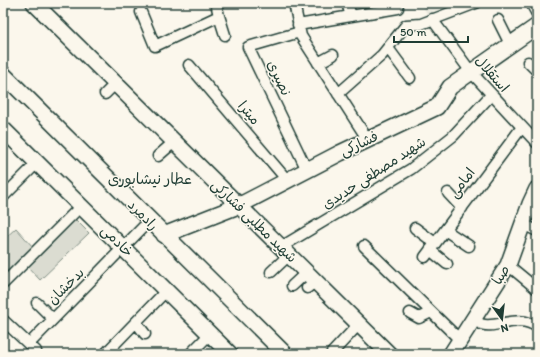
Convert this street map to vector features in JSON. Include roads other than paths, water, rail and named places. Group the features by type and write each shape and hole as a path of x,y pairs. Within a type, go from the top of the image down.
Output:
{"street":[{"name":"شهید مطلبی فشارکی","path":"34,3 110,89 174,142 285,251 310,281 359,324 389,354"},
{"path":"216,3 225,35"},
{"path":"294,3 299,28 318,63 368,140"},
{"path":"347,3 351,16"},
{"path":"338,94 382,55 406,25 420,24 476,3"},
{"path":"531,3 537,14"},
{"path":"299,28 397,5 406,25"},
{"path":"141,12 156,46 219,16"},
{"name":"استقلال","path":"432,19 471,72 537,143"},
{"path":"498,20 510,44"},
{"name":"فشارکی","path":"164,235 238,206 307,170 437,107 450,87 537,26"},
{"name":"نصیری","path":"299,28 248,47 307,170"},
{"path":"388,48 410,78"},
{"path":"318,63 334,55"},
{"path":"528,62 537,71"},
{"name":"میترا","path":"189,65 287,180"},
{"name":"رادمرد","path":"3,74 149,221 285,354"},
{"name":"شهید مصطفی حدیدی","path":"271,272 285,251 411,169 454,136 491,95"},
{"name":"امامی","path":"430,250 522,127"},
{"name":"خادمی","path":"3,129 230,354"},
{"path":"158,156 174,142"},
{"path":"3,197 37,163"},
{"name":"صبا","path":"452,354 508,265 537,189"},
{"path":"448,193 462,208"},
{"path":"3,284 81,206"},
{"name":"بدخشان","path":"3,320 32,347 53,319 149,221"},
{"path":"523,224 537,231"},
{"path":"415,228 430,250 448,264"},
{"path":"445,230 469,246"},
{"path":"364,246 460,340"},
{"path":"508,265 537,289"},
{"path":"292,286 310,281"},
{"path":"105,354 166,291"},
{"path":"37,303 53,319"},
{"path":"410,313 419,318 431,312"},
{"path":"474,318 481,324 489,325 509,321 533,324 537,327"},
{"path":"136,322 145,334"},
{"path":"331,354 359,324"},
{"path":"190,354 210,334"}],"district":[{"name":"عطار نیشابوری","path":"150,179"}]}
